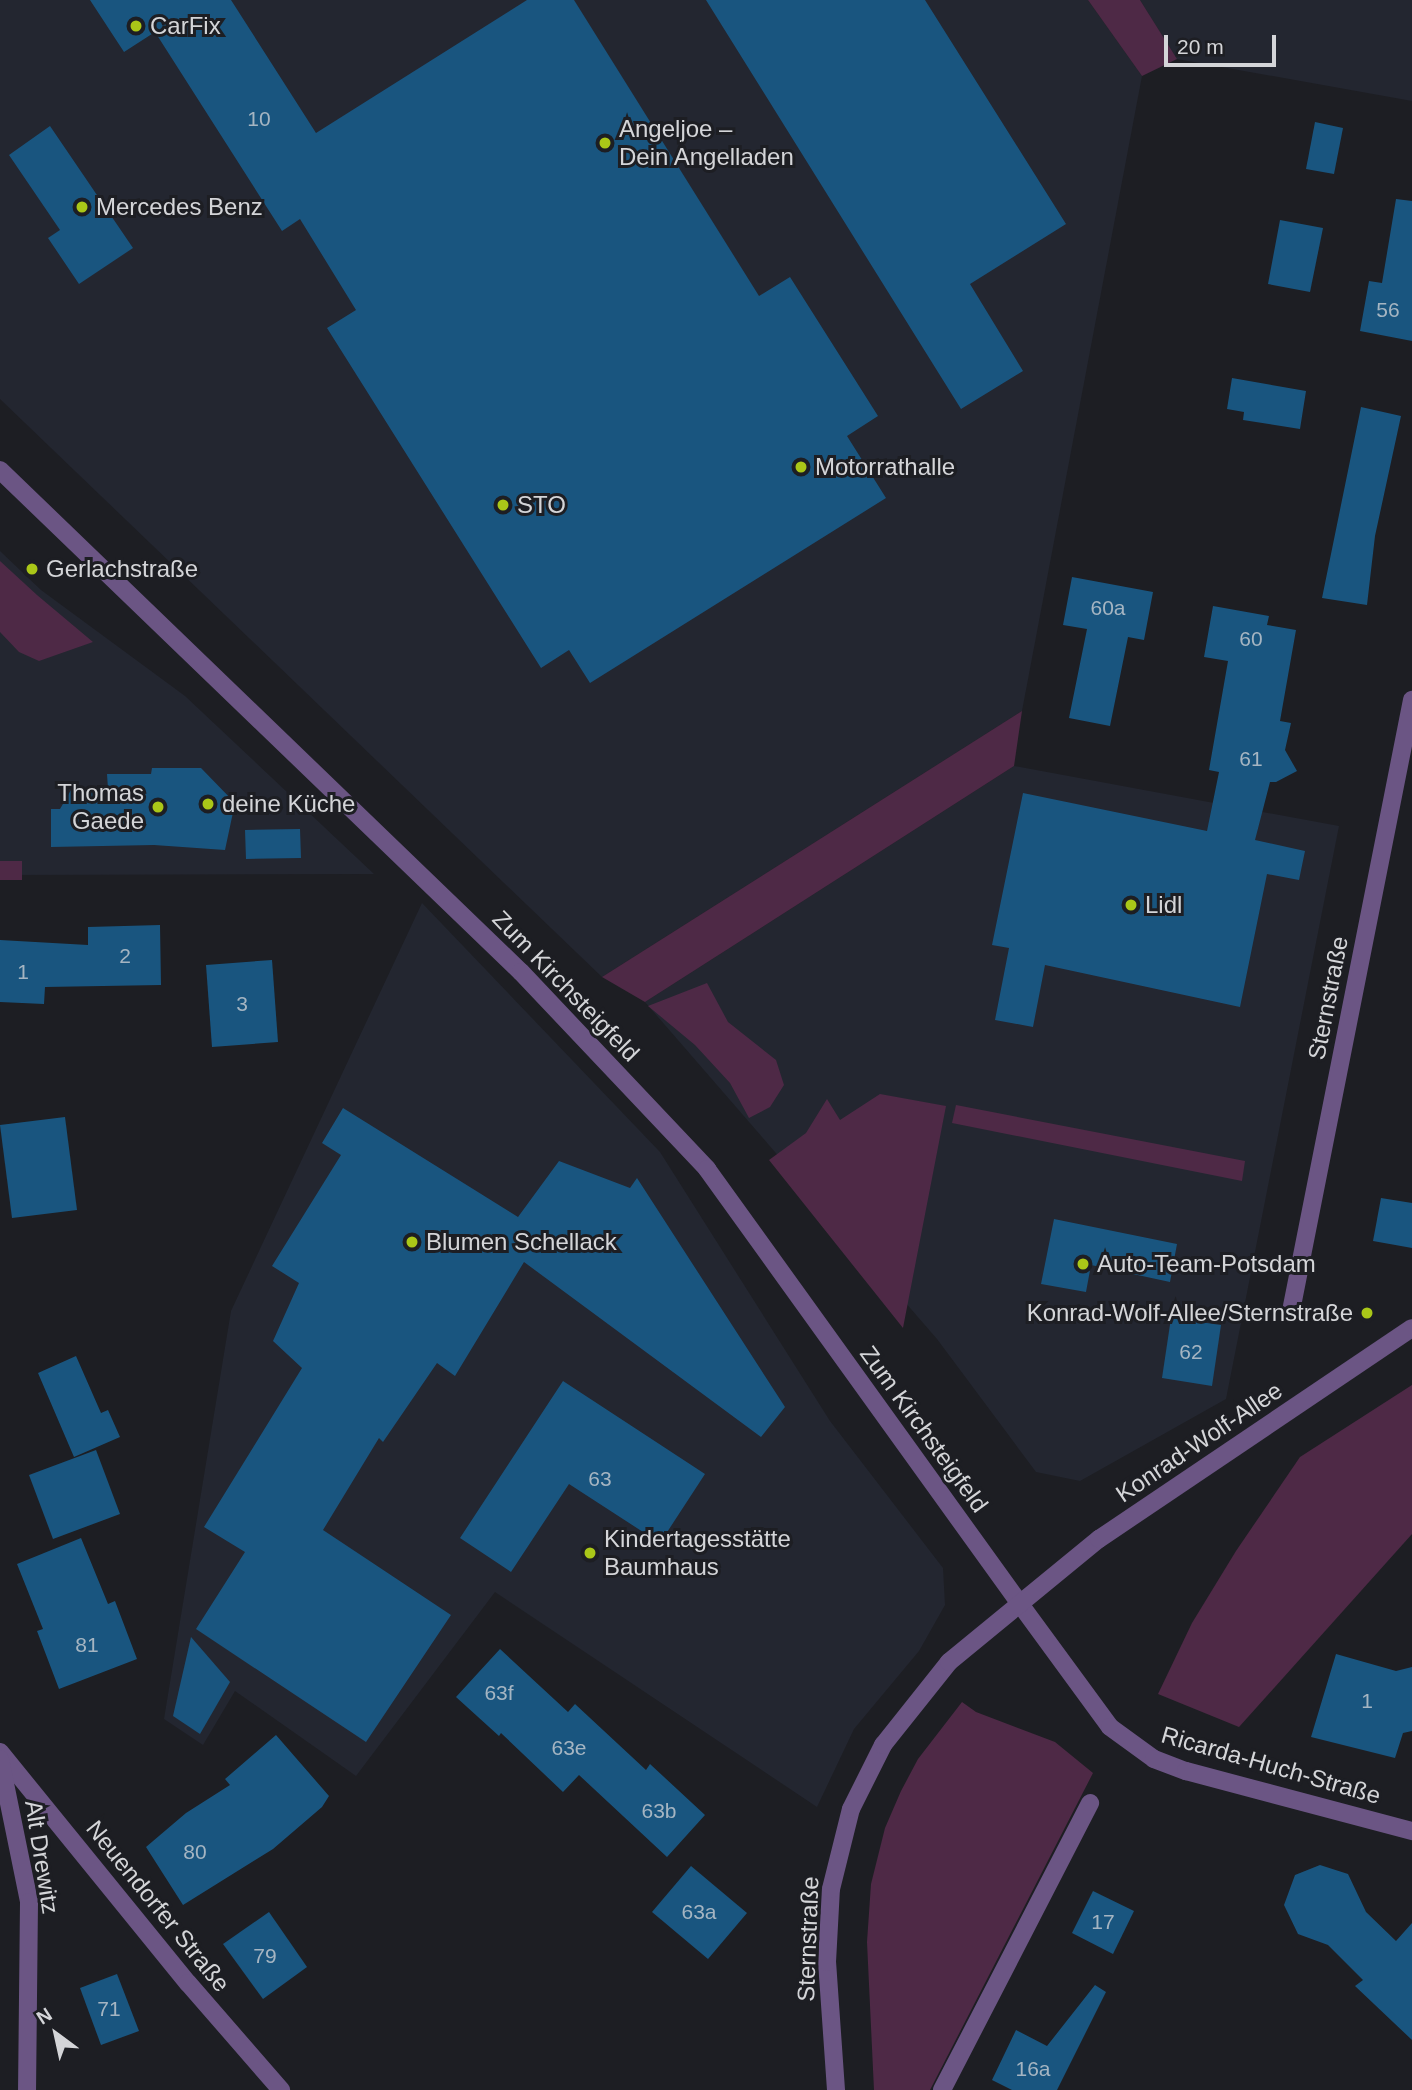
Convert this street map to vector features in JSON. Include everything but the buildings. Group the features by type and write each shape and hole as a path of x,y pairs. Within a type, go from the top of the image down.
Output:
{"street":[{"name":"Zum Kirchsteigfeld","path":"0,470 522,972 708,1169 1020,1604"},
{"name":"Sternstraße","path":"1292,1306 1412,700"},
{"name":"Konrad-Wolf-Allee","path":"1020,1604 1099,1539 1412,1328"},
{"name":"Ricarda-Huch-Straße","path":"1020,1604 1104,1721 1124,1740 1154,1759 1186,1771 1412,1831"},
{"name":"Sternstraße","path":"836,2090 827,1962 835,1862 851,1809 883,1745 949,1662 1020,1604"},
{"name":"Neuendorfer Straße","path":"0,1752 188,1983 281,2090"},
{"name":"Alt Drewitz","path":"0,1759 29,1902 27,2090"},
{"path":"942,2090 1090,1803"}],"shaded area":[{"path":"0,0 1088,0 1142,76 1022,711 602,977 0,399"},
{"path":"1088,0 1140,0 1177,59 1142,76"},
{"path":"1140,0 1412,0 1412,101 1177,59"},
{"path":"0,551 41,590 185,696 374,874 0,875"},
{"path":"0,561 93,642 39,661 19,652 0,632"},
{"path":"1022,711 1014,766 645,1002 602,977"},
{"path":"1014,766 1339,826 1226,1399 1080,1481 1036,1472 937,1339 645,1002"},
{"path":"0,861 22,861 22,880 0,880"},
{"path":"422,903 660,1152 830,1421 943,1568 945,1605 919,1651 854,1729 817,1807 495,1592 356,1776 235,1691 203,1745 164,1719 231,1311"},
{"path":"707,983 728,1022 776,1060 784,1085 770,1107 749,1118 730,1083 695,1045 648,1006"},
{"path":"880,1094 946,1106 903,1328 769,1160 806,1133 827,1099 840,1120"},
{"path":"956,1105 1245,1161 1242,1181 952,1123"},
{"path":"1412,1385 1412,1534 1239,1727 1158,1694 1192,1623 1236,1551 1300,1457"},
{"path":"962,1702 976,1712 1055,1742 1093,1773 930,2090 874,2090 867,1942 871,1884 885,1828 901,1791 918,1759"}],"place":[{"name":"CarFix","path":"136,26"},
{"name":"Angeljoe – Dein Angelladen","path":"605,143"},
{"name":"Mercedes Benz","path":"82,207"},
{"name":"Motorrathalle","path":"801,467"},
{"name":"STO","path":"503,505"},
{"name":"Gerlachstraße","path":"32,569"},
{"name":"deine Küche","path":"208,804"},
{"name":"Thomas Gaede","path":"158,807"},
{"name":"Lidl","path":"1131,905"},
{"name":"Blumen Schellack","path":"412,1242"},
{"name":"Auto-Team-Potsdam","path":"1083,1264"},
{"name":"Konrad-Wolf-Allee/Sternstraße","path":"1367,1313"},
{"name":"Kindertagesstätte Baumhaus","path":"590,1553"}]}
